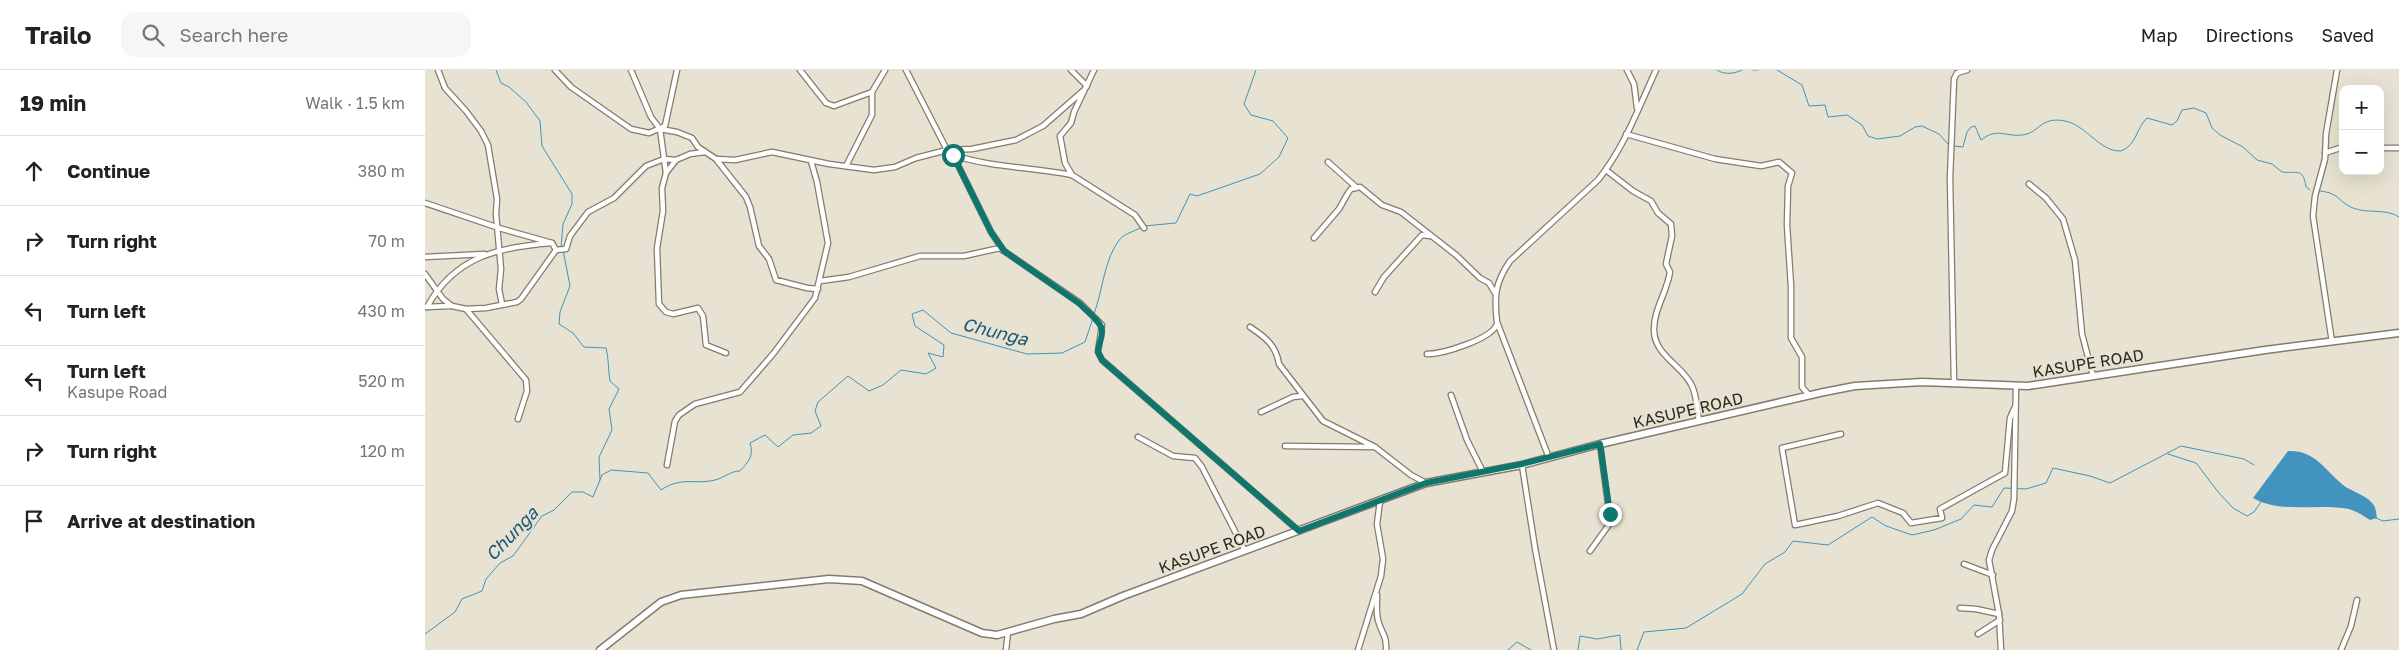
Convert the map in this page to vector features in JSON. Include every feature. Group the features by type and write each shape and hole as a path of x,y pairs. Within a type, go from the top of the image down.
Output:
{"street":[{"path":"437,70 445,88 466,111 481,131 488,145 497,199 495,214 499,228 501,273 499,289 502,304"},
{"path":"555,70 571,87 631,129 649,133 665,126 677,70"},
{"path":"631,70 651,117 660,129 667,173"},
{"path":"800,70 826,103 834,106 872,92"},
{"path":"846,166 872,115 872,92 885,70"},
{"path":"906,70 947,150 953,155 991,232 1004,251"},
{"path":"1071,70 1087,86"},
{"path":"716,159 735,160 772,152 811,161 874,170 895,167 916,158 947,150 954,151 1008,143 1043,126 1083,91 1094,70"},
{"path":"1627,70 1634,84 1637,112"},
{"path":"1549,458 1497,322 1495,304 1499,277 1510,261 1599,180 1626,134 1655,70"},
{"path":"1954,383 1950,178 1954,79 1957,73 1967,70"},
{"path":"2332,342 2313,216 2315,196 2325,153 2337,70"},
{"path":"1072,175 1065,163 1060,136 1071,123 1083,91"},
{"path":"660,129 677,132 692,138 697,147 716,159 746,197 759,246 769,259 776,280 818,289"},
{"path":"1626,134 1715,159 1765,166 1779,162 1790,169 1792,173 1788,186 1787,225 1791,286 1791,338 1802,357 1802,387 1809,395"},
{"path":"2325,153 2339,148"},
{"path":"2384,148 2399,148"},
{"path":"426,307 486,308 517,302 556,250 566,249 570,236 592,208 614,198 646,166 664,159 676,160 690,154 705,152"},
{"path":"953,155 1002,167 1045,170 1072,175 1135,215 1143,226"},
{"path":"676,160 667,173 663,188 663,211 657,248 659,304 666,312 673,314 697,308 703,316 705,345 725,353"},
{"path":"667,465 675,421 679,414 695,404 741,392 773,354 815,298 828,243 817,182 811,161"},
{"path":"1328,162 1356,188 1360,188 1381,204 1401,212 1432,236 1480,278 1489,283 1496,294"},
{"path":"1606,170 1633,191 1651,201 1658,213 1671,224 1673,236 1666,264 1670,272 1657,315 1654,334 1667,359 1684,374 1693,386 1699,422"},
{"path":"2029,184 2046,198 2063,219 2075,260 2082,334 2093,376"},
{"path":"1313,238 1339,208 1348,193 1356,188"},
{"path":"425,203 499,228 552,243 556,250"},
{"path":"1375,292 1384,277 1422,235 1432,236"},
{"path":"426,307 437,290 461,268 486,254 517,246 552,243"},
{"path":"820,281 858,274 921,256 964,256 1000,248 1080,304 1088,314 1101,323 1103,329 1098,352 1102,360 1299,531"},
{"path":"425,257 486,254"},
{"path":"425,274 452,306"},
{"path":"465,309 526,380 527,390 518,419"},
{"path":"1427,354 1448,350 1488,335 1494,330 1497,322"},
{"path":"1250,326 1269,340 1277,354 1279,364 1323,421 1375,447 1402,468 1426,483"},
{"name":"KASUPE ROAD","path":"600,650 642,616 669,599 736,589 842,578 863,581 990,636 1081,614 1123,596 1426,483 1549,458 1600,444 1809,395 1855,386 1922,382 2016,387 2399,333"},
{"path":"2001,650 2000,620 1993,575 1989,563 1990,555 2012,512 2014,499 2016,387"},
{"path":"1451,395 1467,440 1483,472"},
{"path":"1261,412 1293,397 1302,396"},
{"path":"1841,434 1782,448 1795,525 1837,516 1878,503 1903,513 1911,523 1942,518 1940,509 2005,473 2010,418 2015,407"},
{"path":"1138,437 1173,456 1195,458 1202,467 1245,551"},
{"path":"1590,551 1608,526 1610,519 1600,444"},
{"path":"1285,446 1375,447"},
{"path":"1522,464 1554,650"},
{"path":"1380,501 1377,524 1383,564 1376,612 1378,622 1386,636 1386,650"},
{"path":"1964,564 1993,575"},
{"path":"1358,650 1378,589"},
{"path":"2341,650 2351,626 2357,600"},
{"path":"1960,608 1999,614"},
{"path":"1978,634 2000,620"},
{"path":"1006,650 1008,632"}],"water":[{"path":"2288,451 2305,454 2319,462 2343,485 2370,501 2375,507 2377,518 2370,520 2357,512 2337,507 2275,506 2253,498"}],"waterway":[{"path":"496,70 501,83 509,87 526,102 540,121 542,146 572,194 572,204 563,224 561,247"},
{"name":"Chunga","path":"1144,226 1176,223 1190,194 1197,196 1260,174 1279,157 1288,138 1273,121 1251,115 1244,104 1256,70"},
{"path":"1717,70 1723,73 1742,70"},
{"path":"1753,70 1758,70"},
{"path":"1777,70 1802,85 1809,106 1825,105 1828,117 1847,115 1862,125 1868,136 1877,139 1900,136 1915,127 1922,126 1939,134 1948,144"},
{"path":"1954,146 1963,147 1967,132 1971,127 1975,126 1981,140 1997,133 2028,134 2045,123 2057,120 2073,123 2106,147 2121,151 2130,145 2147,118 2172,125 2177,121 2182,110 2194,108 2206,113 2212,128 2220,135 2243,147 2257,160 2272,164 2282,172 2301,174 2306,187 2310,190"},
{"path":"2320,191 2327,192 2348,206 2359,210 2383,212 2399,217"},
{"name":"Chunga","path":"1094,314 1110,256 1122,237 1140,228"},
{"path":"563,250 570,286 560,312 559,324 573,333 584,347 606,348 610,381 619,389 609,409 612,430 599,457 600,480"},
{"name":"Chunga","path":"425,634 455,612 462,599 482,591 486,579 500,563 513,556 542,516 554,510 572,492 583,492 593,497 602,475 611,470 648,473 661,490 675,483 718,479 740,471 750,458 750,443 765,435 778,447 793,435 811,433 821,426 815,411 818,402 848,376 869,391 883,385 901,370 926,374 936,368 928,353 943,357 944,345 915,326 912,314 923,310 951,333 1027,354 1062,353 1085,342 1093,318"},
{"path":"1637,650 1644,632 1686,628 1742,594 1765,564 1785,552 1793,541 1828,545 1872,517 1886,526 1912,535 1934,530 1961,519 1974,505 1992,507 2004,488 2026,489 2046,483 2053,468 2090,476 2110,483 2181,446 2244,459 2254,465"},
{"path":"2168,454 2196,463 2233,508 2247,516 2254,512 2261,502"},
{"path":"2376,518 2383,521 2399,519"},
{"path":"1578,650 1580,636 1597,639 1620,635 1621,650"},
{"path":"1508,650 1517,642 1531,650"}],"route":[{"path":"953,155 991,232 1004,251 1080,304 1088,314 1101,323 1103,329 1098,352 1102,360 1163,411 1249,488 1282,514 1299,531 1426,483 1549,458 1600,444 1610,514"}]}
